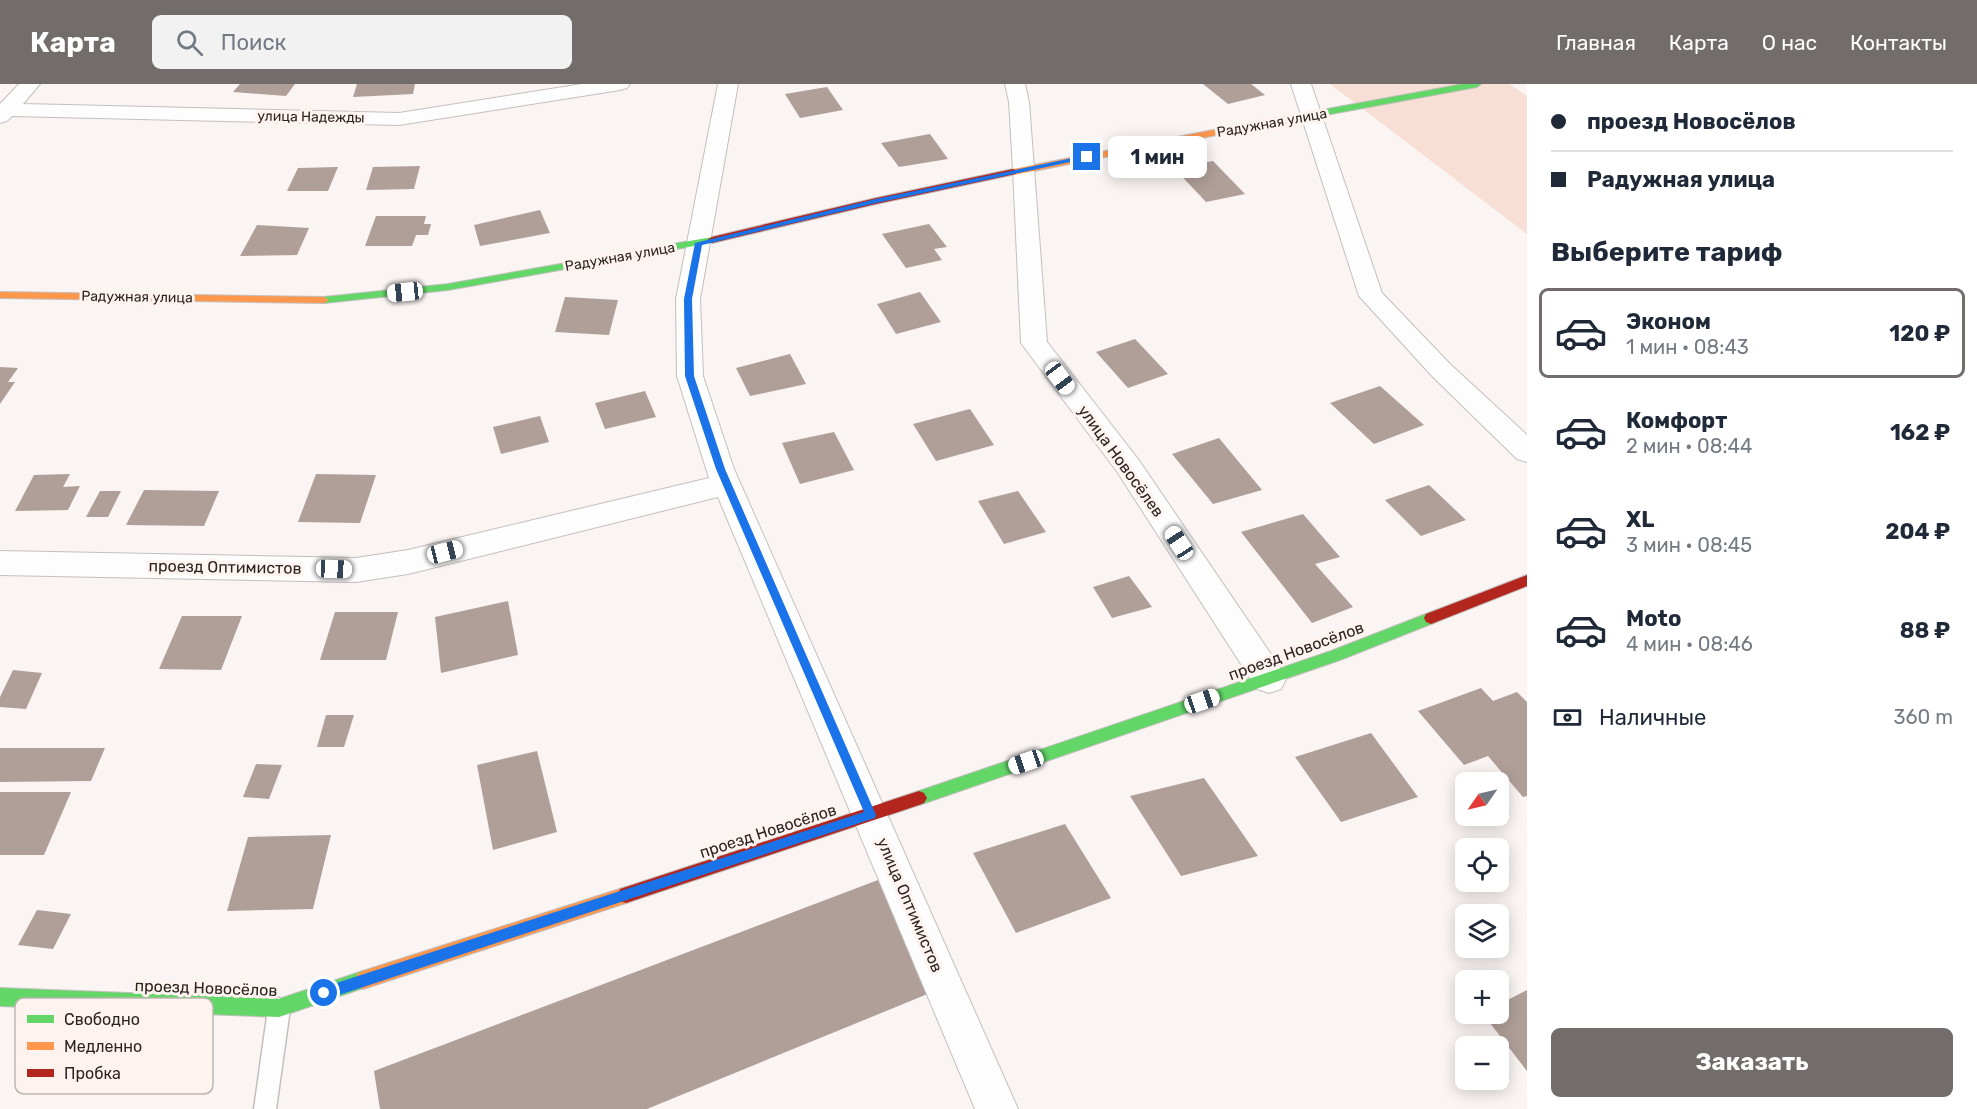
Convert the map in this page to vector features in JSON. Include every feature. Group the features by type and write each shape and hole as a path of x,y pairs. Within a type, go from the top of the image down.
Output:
{"street":[{"path":"2,113 30,84"},
{"name":"улица Надежды","path":"2,113 399,119 620,84"},
{"name":"улица Оптимистов","path":"728,84 688,299 690,376 720,469 997,1109"},
{"name":"улица Новосёлев","path":"1015,84 1019,102 1024,170 1034,343 1128,466 1269,679"},
{"path":"1301,84 1371,296 1441,370 1527,452"},
{"name":"Радужная улица","path":"0,295 317,301 448,287 698,243 876,201 1024,170 1477,84"},
{"name":"проезд Оптимистов","path":"0,563 356,570 408,562 728,483"},
{"name":"проезд Новосёлов","path":"213,1005 279,1008 871,815 1269,679 1335,656 1527,580"},
{"name":"проезд Новосёлов","path":"0,997 25,998"}],"lane":[{"path":"265,1109 279,1008"}],"shaded area":[{"path":"1330,84 1509,84 1527,96 1527,234"}],"building":[{"path":"240,84 295,84 286,96 233,92"},
{"path":"357,84 415,84 413,94 353,97"},
{"path":"1203,84 1251,84 1265,95 1228,104"},
{"path":"827,87 843,110 800,118 785,94"},
{"path":"930,134 948,159 899,167 881,143"},
{"path":"1213,161 1245,194 1206,202 1174,168"},
{"path":"420,166 414,189 366,190 373,167"},
{"path":"338,167 328,191 287,191 298,168"},
{"path":"540,210 550,233 480,246 474,225"},
{"path":"376,216 426,216 424,224 431,224 428,235 416,235 412,246 365,246"},
{"path":"929,224 947,247 934,249 942,260 906,268 882,234"},
{"path":"257,225 309,228 297,255 240,256"},
{"path":"920,292 941,322 896,334 877,304"},
{"path":"565,297 618,300 609,335 555,332"},
{"path":"1135,339 1168,374 1128,388 1096,352"},
{"path":"790,354 806,384 750,396 736,368"},
{"path":"0,367 18,368 8,382 15,382 0,404"},
{"path":"1380,386 1424,425 1374,444 1330,403"},
{"path":"645,391 656,417 605,429 595,403"},
{"path":"970,409 994,445 936,461 913,424"},
{"path":"540,416 549,442 501,454 493,427"},
{"path":"834,432 854,470 800,484 782,443"},
{"path":"1219,438 1262,490 1213,504 1172,454"},
{"path":"70,474 63,487 80,486 68,510 15,511 34,475"},
{"path":"316,474 376,475 360,523 298,522"},
{"path":"1429,485 1466,520 1421,536 1385,500"},
{"path":"144,490 219,491 204,526 126,525"},
{"path":"100,491 121,491 108,517 86,517"},
{"path":"1018,491 1046,532 1004,544 978,501"},
{"path":"1303,514 1340,557 1315,564 1353,607 1312,623 1241,532"},
{"path":"1129,576 1152,607 1112,618 1093,587"},
{"path":"508,601 518,655 441,673 435,617"},
{"path":"335,612 398,612 386,660 320,660"},
{"path":"182,616 242,616 221,670 159,669"},
{"path":"13,670 42,673 26,709 0,707 0,697"},
{"path":"1481,688 1493,701 1517,692 1527,702 1527,796 1523,797 1509,781 1509,772 1502,772 1488,756 1464,765 1418,711"},
{"path":"326,715 354,715 344,747 317,747"},
{"path":"1371,733 1418,797 1341,822 1295,757"},
{"path":"0,748 105,748 91,781 0,782"},
{"path":"537,751 557,832 493,850 477,765"},
{"path":"256,764 282,765 269,799 243,797"},
{"path":"1204,778 1258,856 1181,876 1130,796"},
{"path":"0,792 71,792 44,855 0,855"},
{"path":"1065,824 1111,898 1016,933 973,853"},
{"path":"331,835 313,909 227,911 248,837"},
{"path":"878,880 930,993 647,1109 380,1109 374,1071"},
{"path":"37,910 71,914 53,949 18,945"},
{"path":"1527,990 1527,1071 1509,1048 1509,1036 1500,1036 1491,1024 1509,1024 1509,999"}],"traffic: fast":[{"path":"1234,129 1477,84"},
{"path":"324,300 448,287 712,240"},
{"path":"919,798 1335,656 1431,618"},
{"path":"213,1005 279,1008 363,980"},
{"path":"0,997 25,998"}],"traffic: slow":[{"path":"1013,172 1234,129"},
{"path":"0,295 324,300"},
{"path":"363,980 626,895"}],"traffic: jam":[{"path":"712,240 876,201 1013,172"},
{"path":"1431,618 1527,580"},
{"path":"626,895 919,798"}],"route":[{"path":"324,993 871,815 720,469 690,376 688,299 698,243 876,201 1087,157"}]}
